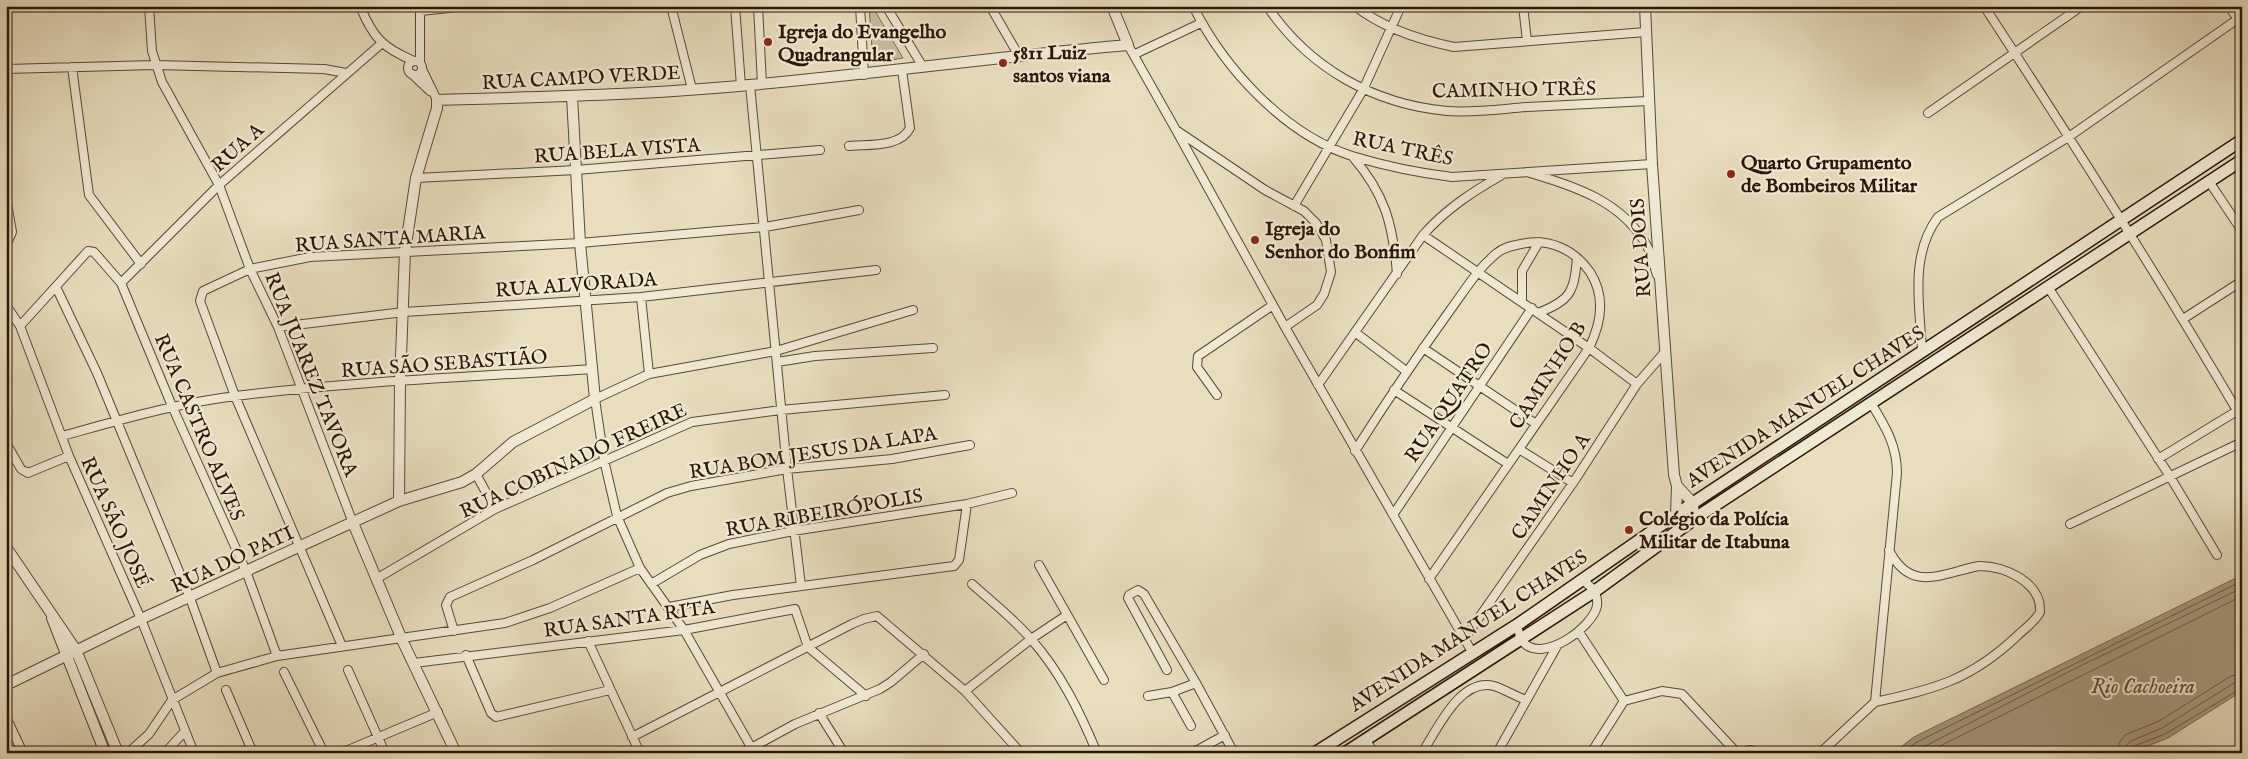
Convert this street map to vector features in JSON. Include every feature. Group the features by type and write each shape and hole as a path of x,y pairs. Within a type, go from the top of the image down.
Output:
{"main road":[{"name":"AVENIDA MANUEL CHAVES","path":"1315,753 1517,625 1693,503 2242,140"},
{"name":"AVENIDA MANUEL CHAVES","path":"1345,753 1522,639 1595,590 1694,519 2128,233 2210,183 2242,160"}],"street":[{"name":"RUA JUAREZ TAVORA","path":"149,6 155,65 162,82 218,185 250,269 278,327 376,578 402,639 456,753"},
{"path":"360,6 381,44 418,64 436,98 437,108 416,178 406,251 400,382 399,501"},
{"path":"410,72 418,74 420,9 469,6"},
{"path":"671,6 692,89"},
{"path":"735,6 764,227 793,531 801,586"},
{"path":"758,6 762,84"},
{"path":"860,6 864,75"},
{"path":"886,6 923,68"},
{"path":"990,6 1019,56"},
{"name":"RUA TRÊS","path":"1193,6 1222,57 1247,86 1302,130 1329,146 1352,156 1427,174 1452,177 1652,164"},
{"name":"CAMINHO TRÊS","path":"1267,6 1294,41 1315,60 1362,90 1388,100 1449,111 1648,101"},
{"path":"1355,6 1375,20 1431,42 1454,46 1646,32"},
{"path":"1294,206 1362,90 1402,6"},
{"path":"1523,6 1526,41"},
{"name":"RUA DOIS","path":"1644,6 1664,352 1677,486 1676,515"},
{"path":"1984,6 2070,136 2128,233 2184,319 2242,419"},
{"path":"1928,113 2082,6"},
{"path":"2228,6 2239,17 2242,26"},
{"path":"1111,8 1128,45 1135,54 1285,327 1472,652"},
{"path":"1922,352 1919,270 1922,247 1928,231 1938,217 2070,136 2239,17"},
{"path":"1135,54 1201,23"},
{"name":"RUA A","path":"121,283 218,185 381,44"},
{"name":"RUA CAMPO VERDE","path":"436,98 572,96 746,86 864,75 1128,45"},
{"path":"393,52 436,98"},
{"path":"410,72 409,64 418,64"},
{"path":"6,69 155,65 324,69 346,73"},
{"path":"72,67 86,184 94,205 141,264"},
{"path":"849,146 889,143 907,134 910,128 902,70"},
{"path":"572,96 580,243 595,399 604,460 617,516 640,568 684,630 751,747"},
{"path":"1176,130 1265,190 1294,206 1316,223 1326,240 1331,272 1329,284 1317,305 1285,327"},
{"name":"RUA BELA VISTA","path":"416,178 576,170 820,150"},
{"path":"1352,156 1370,178 1384,202 1394,241 1397,274"},
{"path":"1526,171 1576,187 1622,213 1648,247 1660,282"},
{"path":"1318,385 1423,235 1440,215 1460,199 1503,174"},
{"path":"2210,183 2242,231"},
{"path":"6,198 12,232 6,246"},
{"name":"RUA SANTA MARIA","path":"342,646 235,396 200,298 203,291 250,269 325,255 580,243 764,227 859,210"},
{"path":"1423,235 1638,384"},
{"path":"1522,302 1522,271 1539,242"},
{"name":"CAMINHO B","path":"1355,451 1406,371 1478,273 1497,253 1506,247 1539,242 1563,248 1577,258 1593,277 1599,298 1601,318 1588,348 1429,579"},
{"name":"RUA CASTRO ALVES","path":"56,287 88,251 94,252 121,283 172,406 246,571 277,656"},
{"path":"1535,311 1555,306 1565,300 1572,290 1577,258"},
{"name":"RUA ALVORADA","path":"278,327 404,312 641,297 876,270"},
{"path":"2184,319 2242,281"},
{"path":"20,326 56,287 98,373 190,598 217,673"},
{"path":"2048,287 2217,555"},
{"path":"641,297 649,374"},
{"path":"1217,395 1197,367 1198,356 1273,305"},
{"name":"RUA SÃO JOSÉ","path":"6,306 20,326 69,456 141,620 194,753"},
{"path":"595,399 649,374 776,351 914,310"},
{"name":"RUA QUATRO","path":"1393,515 1535,311"},
{"path":"1356,333 1406,371"},
{"path":"777,362 815,356 933,348"},
{"path":"1423,348 1536,424"},
{"name":"CAMINHO A","path":"1464,639 1638,384 1664,352"},
{"name":"RUA SÃO SEBASTIÃO","path":"62,436 172,406 235,396 302,389 592,369"},
{"path":"1394,390 1508,464"},
{"name":"RUA COBINADO FREIRE","path":"376,578 495,510 692,422 782,410 944,395"},
{"name":"RUA DO PATI","path":"6,685 76,650 399,501 462,482 476,474 513,442 595,399"},
{"path":"1871,403 1891,436 1897,455 1897,472 1875,702"},
{"path":"2158,459 2237,411"},
{"path":"2070,524 2168,475 2242,442"},
{"path":"6,443 21,469 28,473 69,456"},
{"name":"RUA BOM JESUS DA LAPA","path":"454,631 446,604 447,599 533,560 617,516 667,493 698,484 787,469 892,459 970,445"},
{"path":"1520,449 1572,483"},
{"path":"476,474 495,510"},
{"path":"1677,486 1693,503 1694,519"},
{"name":"RUA RIBEIRÓPOLIS","path":"651,584 700,555 716,548 793,531 967,504 1012,493"},
{"path":"671,610 733,595 951,566 958,562 967,504"},
{"path":"6,547 76,650 118,753"},
{"path":"1820,753 1875,702 1925,691 1964,676 1992,659 2040,612 2038,599 2029,584 2008,573 1987,566 1979,566 1924,578 1906,572 1896,564 1889,550"},
{"path":"1039,565 1104,680"},
{"path":"128,753 149,734 174,704 217,673 277,656 454,631 529,616 640,568"},
{"path":"1517,625 1522,639 1527,645 1538,648 1557,646 1579,632 1595,612 1597,601 1595,590 1582,579"},
{"path":"972,584 1031,639 1062,679 1097,753"},
{"path":"1167,670 1128,598 1128,595 1136,590 1144,594 1234,753"},
{"name":"RUA SANTA RITA","path":"412,660 684,630 795,609 808,647"},
{"path":"964,691 1031,639 1068,615"},
{"path":"632,737 864,618 877,616 924,654 964,691 1021,753"},
{"path":"52,617 105,753"},
{"path":"1579,632 1624,701"},
{"path":"588,641 640,753"},
{"path":"1497,753 1557,646"},
{"path":"808,647 866,696"},
{"path":"742,753 819,713 866,696 891,682 924,654"},
{"path":"466,655 491,713 496,717 610,690"},
{"path":"348,670 385,753"},
{"path":"284,672 324,753"},
{"path":"1148,696 1172,692 1196,683"},
{"path":"1422,753 1454,703 1462,694 1473,687 1492,686 1526,700"},
{"path":"226,690 253,753"},
{"path":"1591,753 1624,701 1662,691 1682,694 1738,753 1750,750 1758,753"},
{"path":"1172,692 1191,726"},
{"path":"341,753 438,712"},
{"path":"819,713 844,753"},
{"path":"6,717 23,753"},
{"path":"165,753 185,731"},
{"path":"1192,753 1225,735"},
{"path":"1365,739 1374,753"}],"shaded area":[{"path":"869,6 872,6 903,58 873,63"}],"water":[{"name":"Rio Cachoeira","path":"2242,575 2242,691 2168,738 2130,753 1893,753 1914,737"}],"place":[{"name":"Igreja do Evangelho Quadrangular","path":"768,42"},
{"name":"5811 Luiz santos viana","path":"1003,63"},
{"name":"Quarto Grupamento de Bombeiros Militar","path":"1731,174"},
{"name":"Igreja do Senhor do Bonfim","path":"1255,240"},
{"name":"Colégio da Polícia Militar de Itabuna","path":"1629,530"}]}
